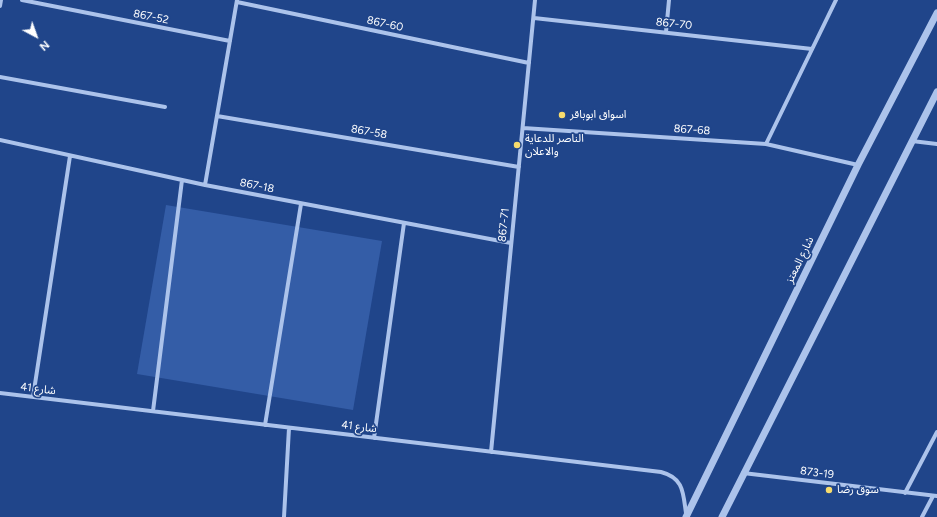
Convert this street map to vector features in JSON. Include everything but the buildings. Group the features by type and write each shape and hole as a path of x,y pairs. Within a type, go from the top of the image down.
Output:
{"street":[{"path":"0,6 1,0"},
{"name":"867-52","path":"22,0 230,41"},
{"name":"867-71","path":"491,452 535,0"},
{"path":"666,32 669,0"},
{"path":"766,144 836,0"},
{"path":"205,185 237,1"},
{"name":"867-60","path":"237,1 529,63"},
{"name":"شارع المعتز","path":"686,516 858,165 937,13"},
{"name":"867-70","path":"534,18 812,49"},
{"path":"0,77 165,107"},
{"path":"722,517 937,92"},
{"name":"867-58","path":"217,116 519,167"},
{"name":"867-68","path":"523,128 766,144 858,165"},
{"name":"867-18","path":"0,140 205,185 511,243"},
{"path":"911,141 937,144"},
{"path":"33,397 70,156"},
{"path":"153,411 182,180"},
{"path":"265,425 300,204"},
{"path":"374,438 404,223"},
{"name":"شارع 41","path":"0,393 654,471 671,475 682,487 686,516"},
{"path":"284,517 290,428"},
{"path":"905,492 937,432"},
{"name":"873-19","path":"743,473 935,496"},
{"path":"922,517 935,496"}],"shaded area":[{"path":"166,205 382,241 353,410 137,374"}],"place":[{"name":"اسواق ابوباقر","path":"562,115"},
{"name":"الناصر للدعاية والاعلان","path":"517,145"},
{"name":"سوق رضا","path":"829,490"}]}
